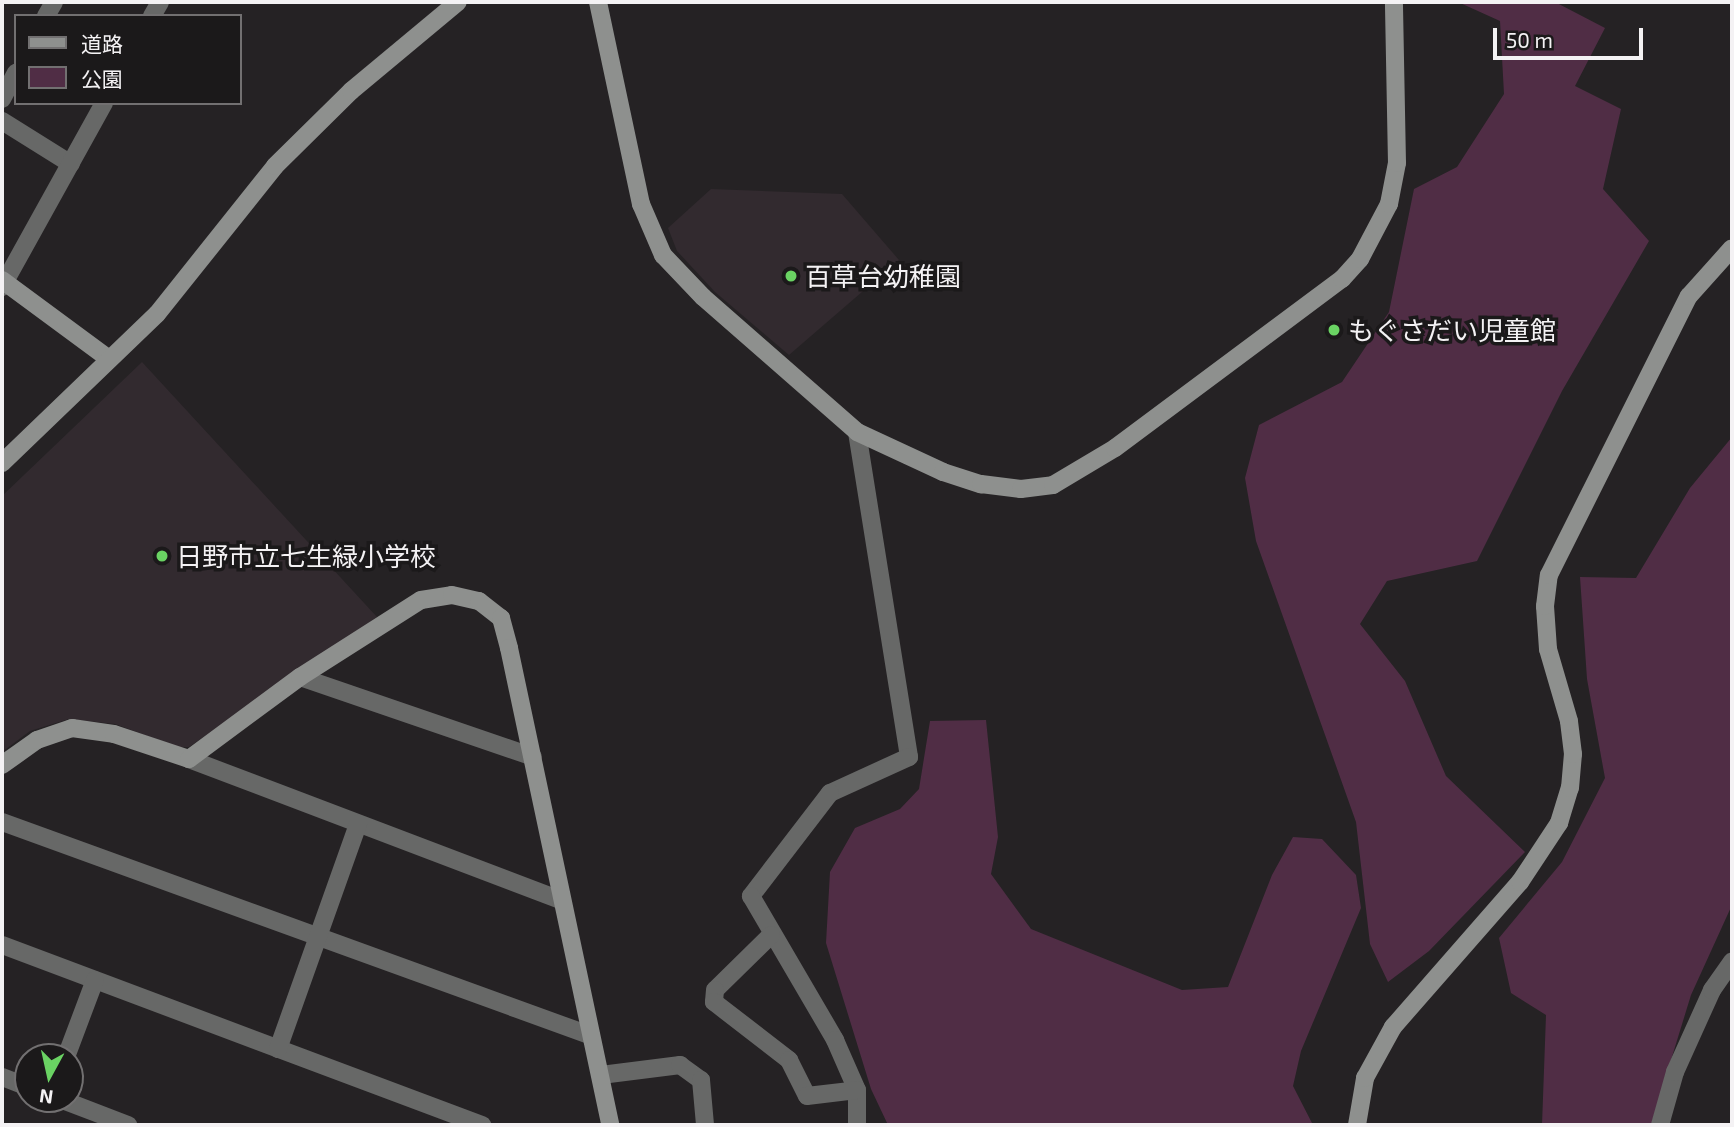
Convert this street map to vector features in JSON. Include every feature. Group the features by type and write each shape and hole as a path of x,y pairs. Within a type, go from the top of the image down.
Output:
{"street":[{"path":"2,463 158,314 275,166 351,90 458,2"},
{"path":"598,2 641,204 663,255 704,297 857,432 908,459 981,484 1021,489 1053,485 1115,448 1342,279 1371,243 1390,204 1398,153 1394,2"},
{"path":"2,99 14,77"},
{"path":"103,105 3,283 109,359"},
{"path":"2,121 71,164"},
{"path":"1357,1125 1366,1078 1393,1027 1520,882 1559,823 1570,788 1573,754 1569,721 1548,649 1545,606 1549,575 1689,296 1732,248"},
{"path":"857,432 909,758 830,793 751,896 771,935 835,1040 858,1090 857,1125"},
{"path":"189,759 300,677 421,600 452,595 480,601 501,618 610,1125"},
{"path":"300,677 533,757"},
{"path":"2,765 37,740 72,729 114,734 189,759 562,901"},
{"path":"2,822 589,1035"},
{"path":"278,1049 358,824"},
{"path":"771,935 715,990 714,1002 789,1060 807,1096 858,1090"},
{"path":"2,945 481,1125"},
{"path":"1660,1125 1675,1072 1712,990 1732,961"},
{"path":"71,1043 95,980"},
{"path":"601,1075 680,1065 701,1080 705,1125"},
{"path":"84,1108 128,1125"}],"shaded area":[{"name":"百草台幼稚園","path":"711,189 842,194 899,260 789,355 715,292 677,251 668,228"},
{"name":"日野市立七生緑小学校","path":"142,362 377,617 189,747 177,747 115,724 69,719 30,731 2,752 2,496"}],"green space":[{"path":"1458,2 1555,2 1605,28 1575,86 1621,109 1603,189 1649,241 1562,391 1477,561 1387,581 1360,624 1405,681 1446,776 1525,852 1429,951 1388,982 1370,944 1356,822 1256,541 1245,478 1259,425 1342,382 1389,312 1414,189 1457,167 1504,94 1500,21"},
{"path":"1732,437 1732,905 1691,995 1651,1125 1542,1125 1546,1015 1511,993 1499,938 1562,862 1605,778 1587,679 1580,577 1636,578 1690,488"},
{"path":"986,720 998,837 991,874 1031,929 1182,990 1228,987 1272,875 1293,837 1322,839 1356,875 1361,908 1301,1051 1293,1086 1313,1125 888,1125 871,1089 826,943 830,872 855,828 900,809 919,789 930,721"}],"place":[{"name":"百草台幼稚園","path":"791,276"},
{"name":"もぐさだい児童館","path":"1334,330"},
{"name":"日野市立七生緑小学校","path":"162,556"}]}
